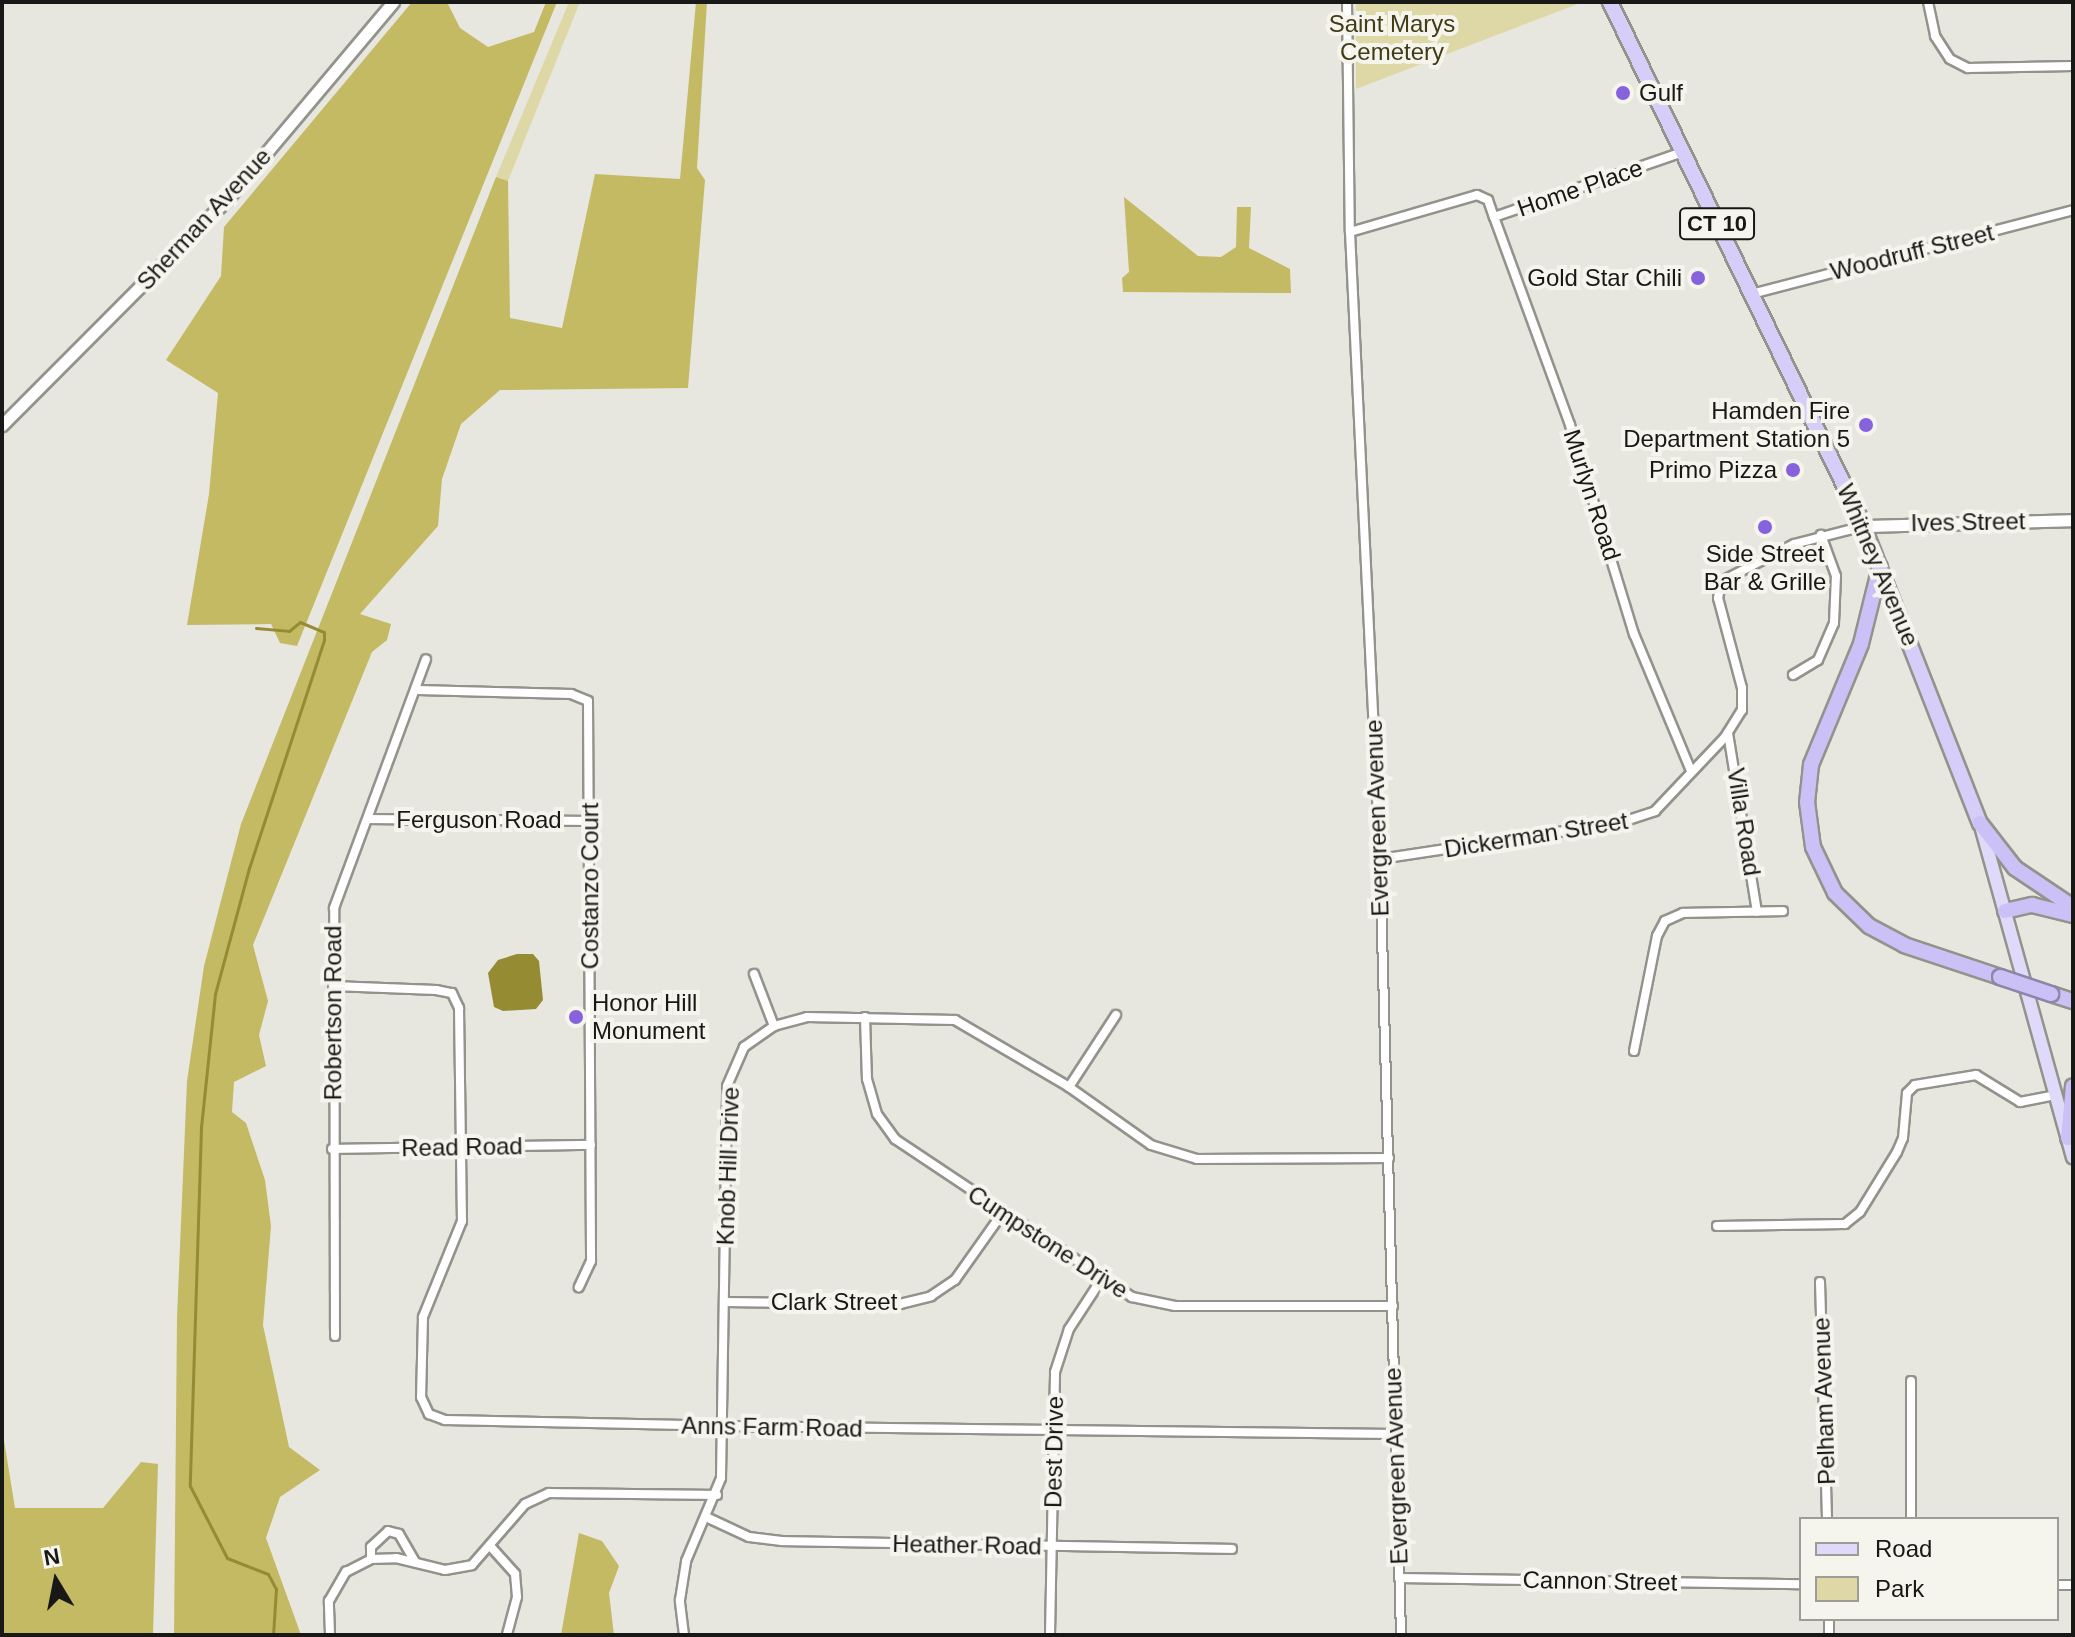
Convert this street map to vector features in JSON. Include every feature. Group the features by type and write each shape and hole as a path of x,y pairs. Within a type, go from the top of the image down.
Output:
{"highway":[{"name":"Whitney Avenue","path":"1610,2 1864,526 1980,823"},
{"path":"1880,567 1861,644 1809,773 1807,808 1813,847 1835,893 1869,926 1904,945 2073,1001"},
{"path":"1980,823 2015,868 2073,907"},
{"path":"2005,911 2032,905 2073,915"},
{"path":"2068,1138 2073,1086"}],"main road":[{"name":"Sherman Avenue","path":"2,424 228,198 393,2"},
{"name":"Ives Street","path":"1864,526 2073,520"},
{"name":"Whitney Avenue","path":"1980,823 2073,1157"}],"street":[{"name":"Evergreen Avenue","path":"1347,2 1350,232 1380,859 1401,1635"},
{"path":"1928,2 1935,36 1950,59 1968,68 2073,66"},
{"name":"Home Place","path":"1350,232 1477,195 1488,200 1494,217 1683,152"},
{"name":"Woodruff Street","path":"1751,294 2073,210"},
{"name":"Murlyn Road","path":"1494,217 1570,425 1634,634 1691,771"},
{"name":"Dickerman Street","path":"1380,859 1637,819 1661,807 1741,715 1744,697 1719,604 1720,585 1734,571 1821,535 1864,526"},
{"path":"1793,675 1818,660 1834,623 1836,576 1821,535"},
{"name":"Robertson Road","path":"335,1336 332,1149 334,908 418,690 426,659"},
{"name":"Costanzo Court","path":"418,690 571,694 588,701 591,1261 579,1287"},
{"name":"Villa Road","path":"1728,733 1757,912"},
{"name":"Ferguson Road","path":"369,819 589,821"},
{"path":"1634,1051 1660,927 1677,913 1783,911"},
{"path":"754,974 774,1026"},
{"path":"333,986 452,993 459,1008 462,1147"},
{"path":"1069,1087 1116,1015"},
{"name":"Knob Hill Drive","path":"684,1635 680,1600 686,1561 717,1495 722,1426 727,1086 744,1047 774,1026 807,1017 955,1020 1069,1087 1151,1145 1197,1159 1389,1158"},
{"name":"Cumpstone Drive","path":"865,1017 867,1079 877,1114 895,1139 1001,1215 1132,1297 1175,1306 1393,1306"},
{"path":"1717,1226 1845,1224 1860,1212 1897,1152 1903,1138 1907,1093 1919,1084 1976,1075 2020,1102 2056,1095"},
{"name":"Read Road","path":"332,1149 591,1145"},
{"name":"Anns Farm Road","path":"462,1147 462,1221 423,1317 421,1397 429,1414 445,1420 1395,1434"},
{"name":"Clark Street","path":"724,1302 900,1304 931,1296 955,1280 1001,1215"},
{"name":"Dest Drive","path":"1050,1635 1053,1431 1060,1358 1069,1329 1101,1280"},
{"name":"Pelham Avenue","path":"1820,1282 1827,1517"},
{"path":"1911,1381 1911,1517"},
{"path":"330,1635 329,1601 346,1572 371,1559 415,1562 445,1570 472,1565 491,1547 525,1504 549,1493 717,1495"},
{"name":"Heather Road","path":"706,1517 749,1537 782,1541 1232,1549"},
{"path":"371,1559 371,1547 388,1531 399,1534 415,1562"},
{"path":"491,1547 515,1574 517,1597 507,1635"},
{"name":"Cannon Street","path":"1399,1578 1799,1584"}],"green space":[{"path":"569,2 580,2 508,181 496,177"},
{"name":"Saint Marys Cemetery","path":"1356,2 1583,2 1356,89"}],"shaded area":[{"path":"412,2 447,2 460,28 488,47 534,32 546,2 557,2 297,646 280,643 271,624 187,625 209,494 218,393 166,360 221,276 224,227"},
{"path":"696,2 707,2 697,168 705,180 688,388 500,390 461,424 442,479 438,526 360,614 391,624 387,640 372,652 253,945 268,1001 259,1035 266,1066 234,1082 232,1112 246,1123 265,1180 271,1226 263,1325 289,1447 320,1470 280,1497 266,1538 301,1635 174,1635 177,1317 187,1081 204,966 241,824 496,177 508,181 510,318 562,328 595,174 680,179"},
{"path":"1124,197 1198,256 1221,257 1236,247 1237,207 1251,207 1249,248 1290,269 1291,293 1123,292 1122,278 1129,272"},
{"path":"517,954 533,954 539,961 543,1000 536,1009 503,1011 494,1007 488,973 498,960"},
{"path":"2,1428 15,1508 103,1508 141,1462 158,1464 153,1635 2,1635"},
{"path":"579,1533 602,1541 619,1566 609,1593 614,1635 561,1635"}],"waterway":[{"path":"256,628 289,631 300,622 324,632 324,640 249,868 215,994 201,1127 190,1486 227,1558 268,1574 276,1589 273,1635"}],"place":[{"name":"Gulf","path":"1623,93"},
{"name":"Gold Star Chili","path":"1698,278"},
{"name":"Hamden Fire Department Station 5","path":"1866,425"},
{"name":"Primo Pizza","path":"1793,470"},
{"name":"Side Street Bar & Grille","path":"1765,527"},
{"name":"Honor Hill Monument","path":"576,1017"}]}
